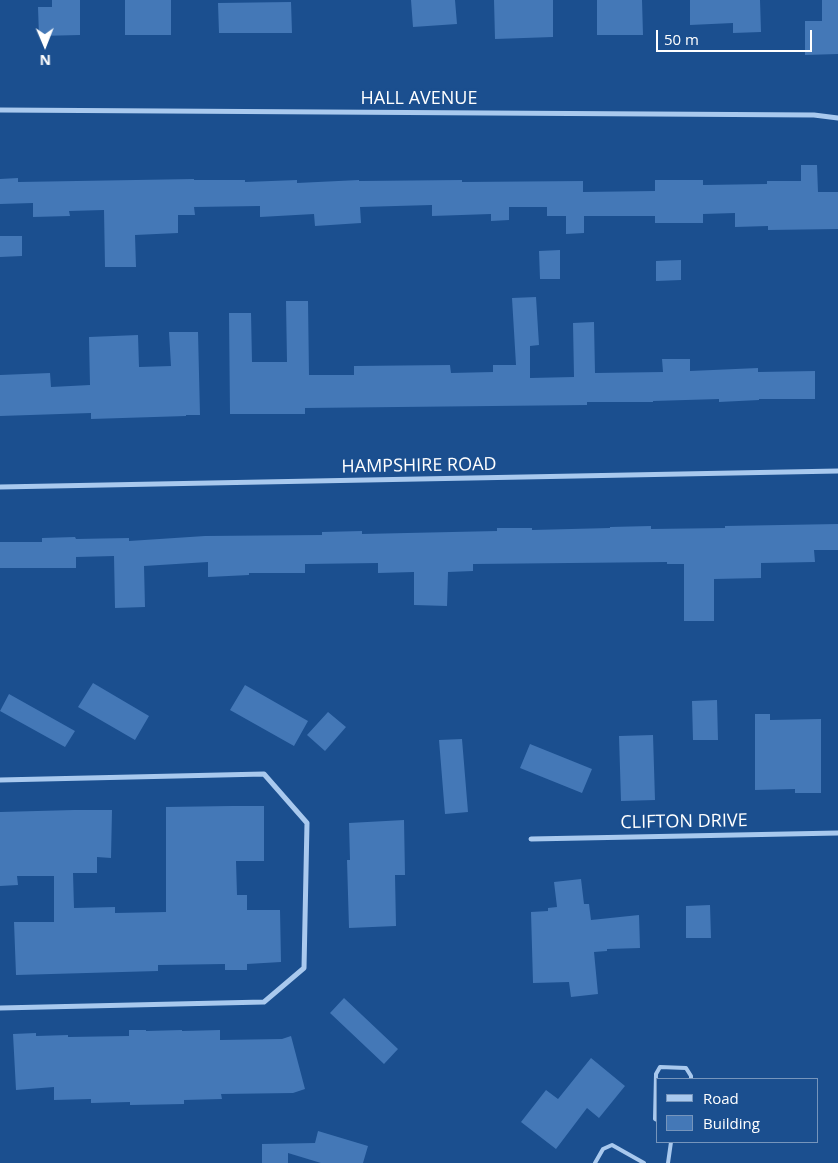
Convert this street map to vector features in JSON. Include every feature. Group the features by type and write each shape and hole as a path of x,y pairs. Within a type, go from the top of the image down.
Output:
{"street":[{"name":"HALL AVENUE","path":"0,110 804,115 838,118"},
{"name":"HAMPSHIRE ROAD","path":"0,487 838,472"},
{"path":"0,780 264,774 307,823 304,968 264,1002 0,1008"},
{"name":"CLIFTON DRIVE","path":"531,838 838,833"}],"lane":[{"path":"656,1120 656,1074 660,1068 686,1068 691,1078"},
{"path":"668,1163 671,1143"},
{"path":"595,1163 603,1149 612,1145 644,1163"}],"building":[{"path":"52,0 80,0 80,35 39,36 38,7 52,7"},
{"path":"125,0 171,0 171,35 125,35"},
{"path":"411,0 455,0 457,24 413,27"},
{"path":"494,0 553,0 553,37 495,39"},
{"path":"597,0 642,0 643,35 597,35"},
{"path":"690,0 760,0 761,32 733,33 733,23 690,25"},
{"path":"822,0 838,0 838,54 805,55 805,21 822,21"},
{"path":"291,2 292,33 219,33 218,3"},
{"path":"801,165 817,165 818,192 838,192 838,229 768,230 768,226 735,227 735,213 703,214 703,223 655,223 655,216 584,216 584,233 566,234 566,216 547,216 547,207 509,207 509,220 491,221 491,214 432,216 432,205 360,207 361,223 315,226 314,214 260,217 260,206 194,207 195,215 178,215 178,233 135,235 136,267 105,267 104,210 69,211 70,216 33,217 33,203 0,204 0,179 18,178 18,182 194,179 245,180 245,182 297,180 297,183 359,180 462,180 462,182 583,181 583,192 655,191 655,180 703,180 703,185 767,184 767,181 801,181"},
{"path":"0,236 22,236 22,256 0,257"},
{"path":"560,250 560,279 540,279 539,251"},
{"path":"681,260 681,280 656,281 656,261"},
{"path":"536,297 539,345 530,346 530,378 574,377 573,323 594,322 595,373 663,372 662,359 690,359 690,371 758,368 758,372 815,371 815,399 759,399 719,402 719,399 587,402 587,405 305,408 305,414 230,414 229,313 251,313 252,362 287,362 286,301 308,301 309,375 354,375 354,366 450,365 451,373 493,372 493,365 516,365 512,298"},
{"path":"169,332 198,332 200,415 91,419 91,413 0,416 0,375 50,373 51,387 90,385 89,337 138,335 139,367 171,366"},
{"path":"838,524 838,550 814,550 815,562 761,563 761,578 714,579 714,621 684,621 684,564 667,564 667,562 473,564 473,571 448,572 447,606 414,605 414,572 378,573 378,563 305,564 305,573 249,573 249,575 208,577 208,562 144,566 145,607 115,608 114,556 76,557 76,568 0,568 0,542 42,542 42,538 129,538 129,541 205,536 322,535 322,532 362,531 362,534 497,531 497,528 532,528 532,530 651,526 651,529"},
{"path":"93,683 149,716 135,740 78,707"},
{"path":"245,685 308,721 294,746 230,710"},
{"path":"9,694 75,731 65,747 0,711"},
{"path":"717,700 718,740 693,740 692,701"},
{"path":"328,712 346,727 325,751 307,735"},
{"path":"755,714 770,714 770,720 821,719 821,793 795,793 795,789 755,790"},
{"path":"653,735 655,800 621,801 619,736"},
{"path":"462,739 468,812 445,814 439,740"},
{"path":"530,744 592,769 582,793 520,768"},
{"path":"264,806 264,861 236,861 237,895 247,895 247,910 280,910 281,962 247,964 247,970 225,970 225,964 158,965 158,971 16,975 14,922 54,922 54,876 17,876 18,885 0,886 0,812 112,810 111,858 97,857 97,873 73,873 74,908 115,907 115,913 166,912 166,807"},
{"path":"404,820 405,875 395,875 396,926 349,928 347,860 350,860 349,823"},
{"path":"581,879 584,904 589,904 591,920 639,915 640,948 607,949 607,951 594,952 598,994 571,997 569,982 533,983 531,912 548,911 548,908 557,907 554,882"},
{"path":"710,905 711,938 686,938 686,906"},
{"path":"344,998 398,1049 384,1064 330,1013"},
{"path":"129,1030 220,1030 220,1040 282,1039 291,1036 305,1089 293,1093 221,1094 222,1099 184,1100 184,1104 130,1105 130,1102 91,1103 91,1099 54,1100 54,1087 16,1090 13,1034 36,1033 36,1036 68,1035 68,1037 129,1036"},
{"path":"591,1058 625,1086 599,1118 587,1108 556,1149 521,1122 546,1090 558,1099"},
{"path":"318,1131 368,1146 363,1163 321,1163 288,1153 288,1163 262,1163 262,1144 315,1143"}]}
